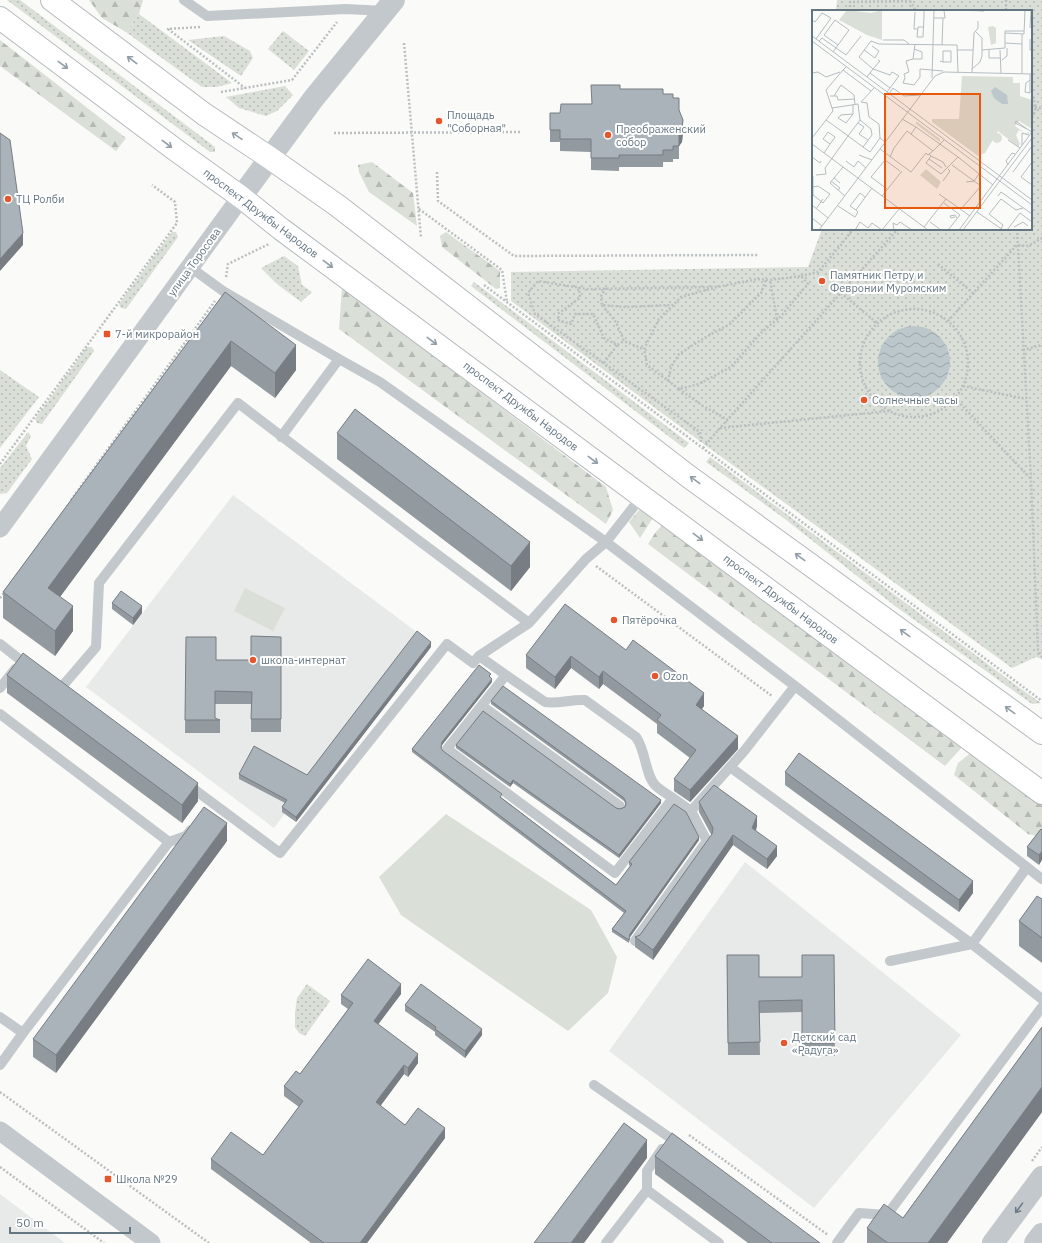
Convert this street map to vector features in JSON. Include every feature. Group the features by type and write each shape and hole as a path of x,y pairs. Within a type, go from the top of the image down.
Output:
{"main road":[{"path":"52,0 204,114 338,206 688,476 1040,727"},
{"name":"проспект Дружбы Народов","path":"0,18 177,151 241,197 281,229 1042,793"}],"street":[{"name":"улица Торосова","path":"2,520 314,98 390,6"},
{"path":"0,1131 152,1243"},
{"path":"993,1243 1042,1177"},
{"path":"1036,1243 1042,1234"}],"lane":[{"path":"184,0 207,16 390,6"},
{"path":"190,267 223,291 380,382 606,542 795,686 1042,879"},
{"path":"281,437 339,359"},
{"path":"61,689 96,647 99,583 238,403 529,623"},
{"path":"180,778 209,804 280,853 447,644 473,663 479,656 529,623 586,559 606,542 642,496"},
{"path":"0,644 38,673"},
{"path":"479,656 545,702 550,703 585,700 636,737 641,744 650,776 655,785 691,811 707,841 635,941"},
{"path":"0,688 21,661"},
{"path":"506,675 447,749 615,874 673,798"},
{"path":"691,811 745,750 795,686"},
{"path":"482,706 620,806"},
{"path":"0,714 169,842"},
{"path":"730,767 972,944 1042,999"},
{"path":"0,1065 169,842 186,836 194,824"},
{"path":"890,961 972,944 1027,867"},
{"path":"838,1242 859,1213 887,1215 1042,1007"},
{"path":"0,1016 23,1033"},
{"path":"594,1085 689,1151"},
{"path":"606,1243 647,1190 647,1171 670,1138"},
{"path":"647,1190 719,1243"}],"path":[{"path":"850,10 850,2 910,0 915,10"},
{"path":"221,92 292,80 339,19 331,20"},
{"path":"207,27 168,29 245,88"},
{"path":"404,42 421,238"},
{"path":"1032,94 1034,97 1035,107 1032,118"},
{"path":"1035,107 1042,108"},
{"path":"334,133 520,132"},
{"path":"438,172 438,201 514,256 758,255"},
{"path":"0,464 177,223 176,202 152,184"},
{"path":"419,209 502,270 507,302"},
{"path":"728,420 703,406 647,365 644,350 659,319 681,297 717,287 758,279 770,280 818,272 841,245 851,230"},
{"path":"703,448 897,230"},
{"path":"1017,230 1031,479 1038,650 1042,657"},
{"path":"948,321 1017,246 1028,246 1042,238"},
{"path":"70,502 223,291 228,264 270,244"},
{"path":"938,264 974,294"},
{"path":"679,389 699,384 731,367 808,284 801,276"},
{"path":"668,381 671,367 679,354 730,324 761,293 766,280"},
{"path":"770,280 777,319"},
{"path":"701,442 700,432 535,314 528,293 538,281 587,288 717,287"},
{"path":"484,285 1042,701"},
{"path":"579,287 580,298 559,313 558,320 571,324 575,314 593,314 604,338 617,345"},
{"path":"606,288 601,296 602,305 616,322 624,341 644,350"},
{"path":"841,293 877,323"},
{"path":"602,305 625,308 673,304"},
{"path":"920,309 934,313 948,321 959,334 966,350 968,368 963,386 955,398 944,408 931,414 917,417 902,416 889,411 873,398 863,380 860,360 865,340 877,323 890,314 904,310 920,309"},
{"path":"604,363 617,345 624,341"},
{"path":"1023,350 1042,345"},
{"path":"963,386 1026,400"},
{"path":"955,398 1031,479"},
{"path":"720,428 889,411"},
{"path":"586,559 781,703"},
{"path":"0,598 5,592"},
{"path":"0,1092 209,1243"},
{"path":"684,1131 838,1242"},
{"path":"0,1167 104,1243"}],"shaded area":[{"name":"школа-интернат","path":"233,495 418,633 274,828 86,687"},
{"name":"Детский сад «Радуга»","path":"745,862 961,1035 814,1208 609,1051"},
{"path":"0,1194 65,1243 0,1243"}],"green space":[{"path":"7,0 20,0 215,147 215,152 210,152"},
{"path":"89,0 143,0 139,14 126,32 102,18"},
{"path":"837,0 1042,0 1042,659 1036,657 1012,668 701,442 511,301 511,272 808,267 822,230 1032,230 1032,10 836,10"},
{"path":"139,14 232,83 217,87 202,87 126,32"},
{"path":"283,31 309,51 294,70 268,49"},
{"path":"224,36 250,51 253,58 241,76 188,40"},
{"path":"0,40 126,138 116,151 0,66"},
{"path":"285,86 293,95 277,111 266,116 239,108 226,97"},
{"path":"372,162 413,193 417,226 369,192 359,172 358,165"},
{"path":"172,232 176,232 178,237 126,309 121,308 119,304"},
{"path":"446,232 500,271 500,288 496,289 442,247 440,236"},
{"path":"284,256 298,266 302,285 312,292 301,302 277,284 261,268"},
{"path":"474,282 689,443 684,448 471,286"},
{"path":"342,287 606,487 613,510 606,524 339,329"},
{"path":"87,347 92,347 94,351 42,424 37,423 35,419"},
{"path":"0,370 39,397 0,448"},
{"path":"28,432 31,436 26,446 32,459 7,493 0,494 0,468"},
{"path":"710,457 1041,703 1032,704 895,606 785,519 706,462"},
{"path":"644,504 656,513 640,538 629,522"},
{"path":"663,524 964,745 945,766 648,544"},
{"path":"245,588 285,608 273,631 234,611"},
{"path":"972,752 1042,801 1042,837 1028,834 954,775 958,763"},
{"path":"446,814 591,910 617,957 608,993 568,1031 401,915 379,877"},
{"path":"307,984 330,1001 305,1036 299,1033 295,1027 295,1013 297,998"}],"water":[{"path":"907,326 921,326 928,328 940,336 948,348 950,362 948,376 940,388 928,396 921,398 907,398 900,396 888,388 880,376 878,369 878,355 880,348 888,336 900,328"}],"building":[{"name":"Преображенский собор","path":"591,85 620,85 620,89 663,89 663,94 673,94 673,98 679,98 679,110 683,120 682,129 679,134 679,146 673,146 673,150 663,150 663,155 619,155 619,158 591,158 591,139 560,139 560,130 550,130 550,113 560,113 561,104 592,104"},
{"name":"ТЦ Ролби","path":"0,133 10,140 23,233 0,259"},
{"path":"225,292 296,345 275,373 231,341 48,588 73,606 55,631 3,592"},
{"path":"355,409 530,542 511,566 337,433"},
{"path":"121,591 142,606 133,618 112,603"},
{"path":"565,604 626,650 633,640 704,693 696,705 738,736 690,790 674,779 696,750 657,720 661,715 603,671 599,677 571,656 555,677 526,655"},
{"path":"417,631 431,642 296,817 282,807 287,800 239,774 254,746 307,775"},
{"path":"251,636 281,637 281,719 251,719 252,692 215,691 215,718 220,720 185,720 186,637 216,637 216,660 251,660"},
{"path":"23,653 198,783 182,805 7,675"},
{"path":"479,665 491,674 489,676 492,679 442,742 441,748 502,794 500,797 616,885 632,864 629,862 674,804 686,812 699,837 630,934 629,940 612,929 626,911 412,749"},
{"path":"503,686 661,800 619,855 513,780 510,784 456,745 483,711 616,808 620,809 625,807 626,803 624,798 491,701"},
{"path":"799,753 973,881 959,900 785,772"},
{"path":"714,785 757,816 752,828 777,846 767,859 733,835 653,950 635,937 640,935 712,834 713,828 699,802"},
{"path":"204,807 227,823 56,1055 33,1039"},
{"path":"1041,829 1042,851 1039,855 1027,847"},
{"path":"1037,896 1042,899 1042,938 1019,921"},
{"path":"727,955 759,955 759,977 802,977 802,955 834,955 835,1043 802,1043 802,1000 759,1001 760,1042 728,1043"},
{"path":"368,959 401,984 374,1021 418,1054 408,1068 404,1065 376,1102 405,1125 418,1108 445,1128 360,1243 324,1243 211,1159 231,1132 263,1155 303,1101 284,1086 296,1071 300,1074 353,1003 341,995"},
{"path":"421,984 482,1029 465,1051 435,1029 436,1027 405,1005"},
{"path":"1042,1027 1042,1087 928,1243 888,1243 867,1228 884,1204 903,1218"},
{"path":"624,1123 647,1140 571,1243 534,1243"},
{"path":"672,1133 820,1243 772,1243 655,1156"}],"place":[{"name":"Площадь \"Соборная\"","path":"439,121"},
{"name":"Преображенский собор","path":"608,135"},
{"name":"ТЦ Ролби","path":"8,199"},
{"name":"Памятник Петру и Февронии Муромским","path":"822,281"},
{"name":"7-й микрорайон","path":"107,334"},
{"name":"Солнечные часы","path":"864,400"},
{"name":"Пятёрочка","path":"614,620"},
{"name":"школа-интернат","path":"253,660"},
{"name":"Ozon","path":"655,676"},
{"name":"Детский сад «Радуга»","path":"784,1043"},
{"name":"Школа №29","path":"108,1179"}]}
